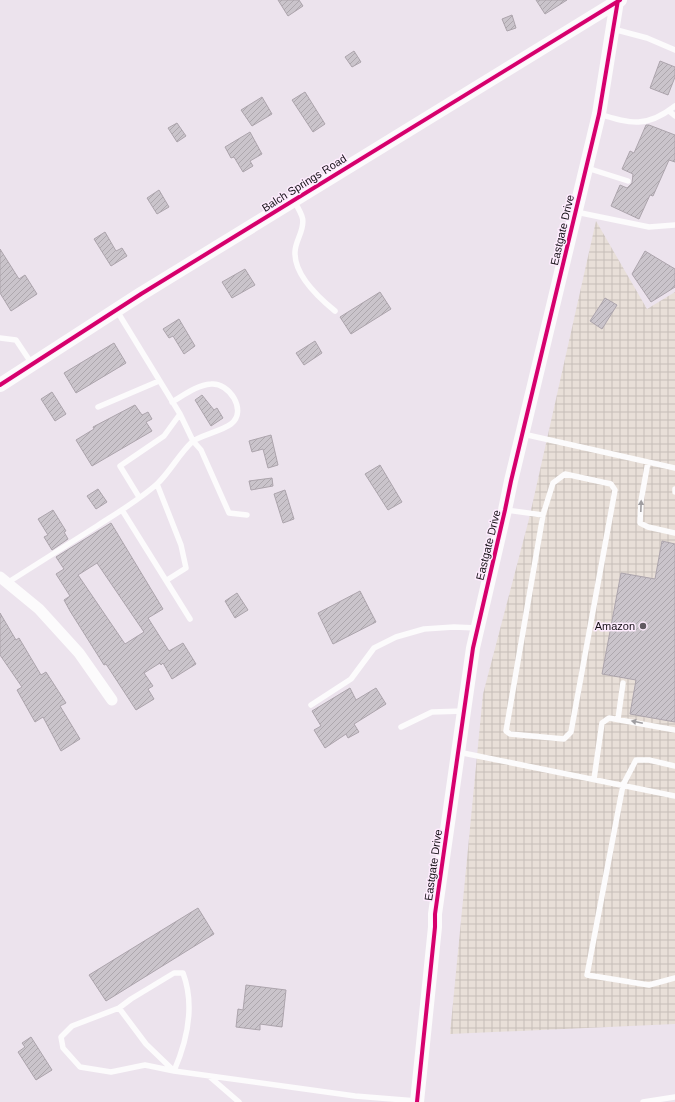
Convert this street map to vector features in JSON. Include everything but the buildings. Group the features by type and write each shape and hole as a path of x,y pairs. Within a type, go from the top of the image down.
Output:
{"street":[{"name":"Eastgate Drive","path":"417,1101 435,927 435,914 477,628 599,114 618,0"},
{"name":"Balch Springs Road","path":"0,385 116,310 618,0"},
{"path":"3,580 44,615 78,654 112,700"}],"lane":[{"path":"613,30 647,38 675,50"},
{"path":"599,114 633,124 664,115 675,106"},
{"path":"669,111 675,116"},
{"path":"586,167 628,181"},
{"path":"294,201 303,215 304,222 294,252 297,262 312,289 335,311"},
{"path":"576,212 649,227 675,225"},
{"path":"116,310 180,414 193,441 201,450 228,513 247,515"},
{"path":"0,338 16,340 32,364"},
{"path":"98,407 159,381"},
{"path":"3,580 122,510 157,484 193,441 205,437 231,424 236,417 237,407 234,398 222,385 210,384 194,389 172,402"},
{"path":"139,497 120,466 164,436 180,414"},
{"path":"522,434 675,468"},
{"path":"648,462 640,501 640,522 648,527 675,533"},
{"path":"565,474 611,484 615,490 571,732 564,739 510,734 506,731 543,515 553,483 565,474"},
{"path":"157,484 181,545 186,568 167,580"},
{"path":"122,510 190,619"},
{"path":"506,510 543,515"},
{"path":"311,705 351,679 374,648 396,637 424,629 454,627 477,628"},
{"path":"618,719 623,683"},
{"path":"401,727 432,712 464,711"},
{"path":"594,780 602,723 609,718 675,730"},
{"path":"458,752 675,796"},
{"path":"675,766 649,760 636,760 623,785 587,975 649,985 675,978"},
{"path":"174,1071 184,1049 190,1002 188,988 183,973 174,973 119,1008 72,1026 61,1037 63,1048 80,1067 111,1072 145,1065 174,1071 355,1096 417,1101"},
{"path":"119,1008 146,1044 174,1071"},
{"path":"209,1076 239,1102"},
{"path":"643,1102 675,1097"}],"shaded area":[{"name":"Amazon","path":"596,221 647,309 675,292 675,1024 450,1034 483,694 529,519"}],"cycle path":[{"path":"417,1102 435,927 435,914 473,648 511,481 599,114 618,0"},
{"path":"0,385 141,294 620,0"}],"place":[{"name":"Amazon","path":"643,626"}]}
